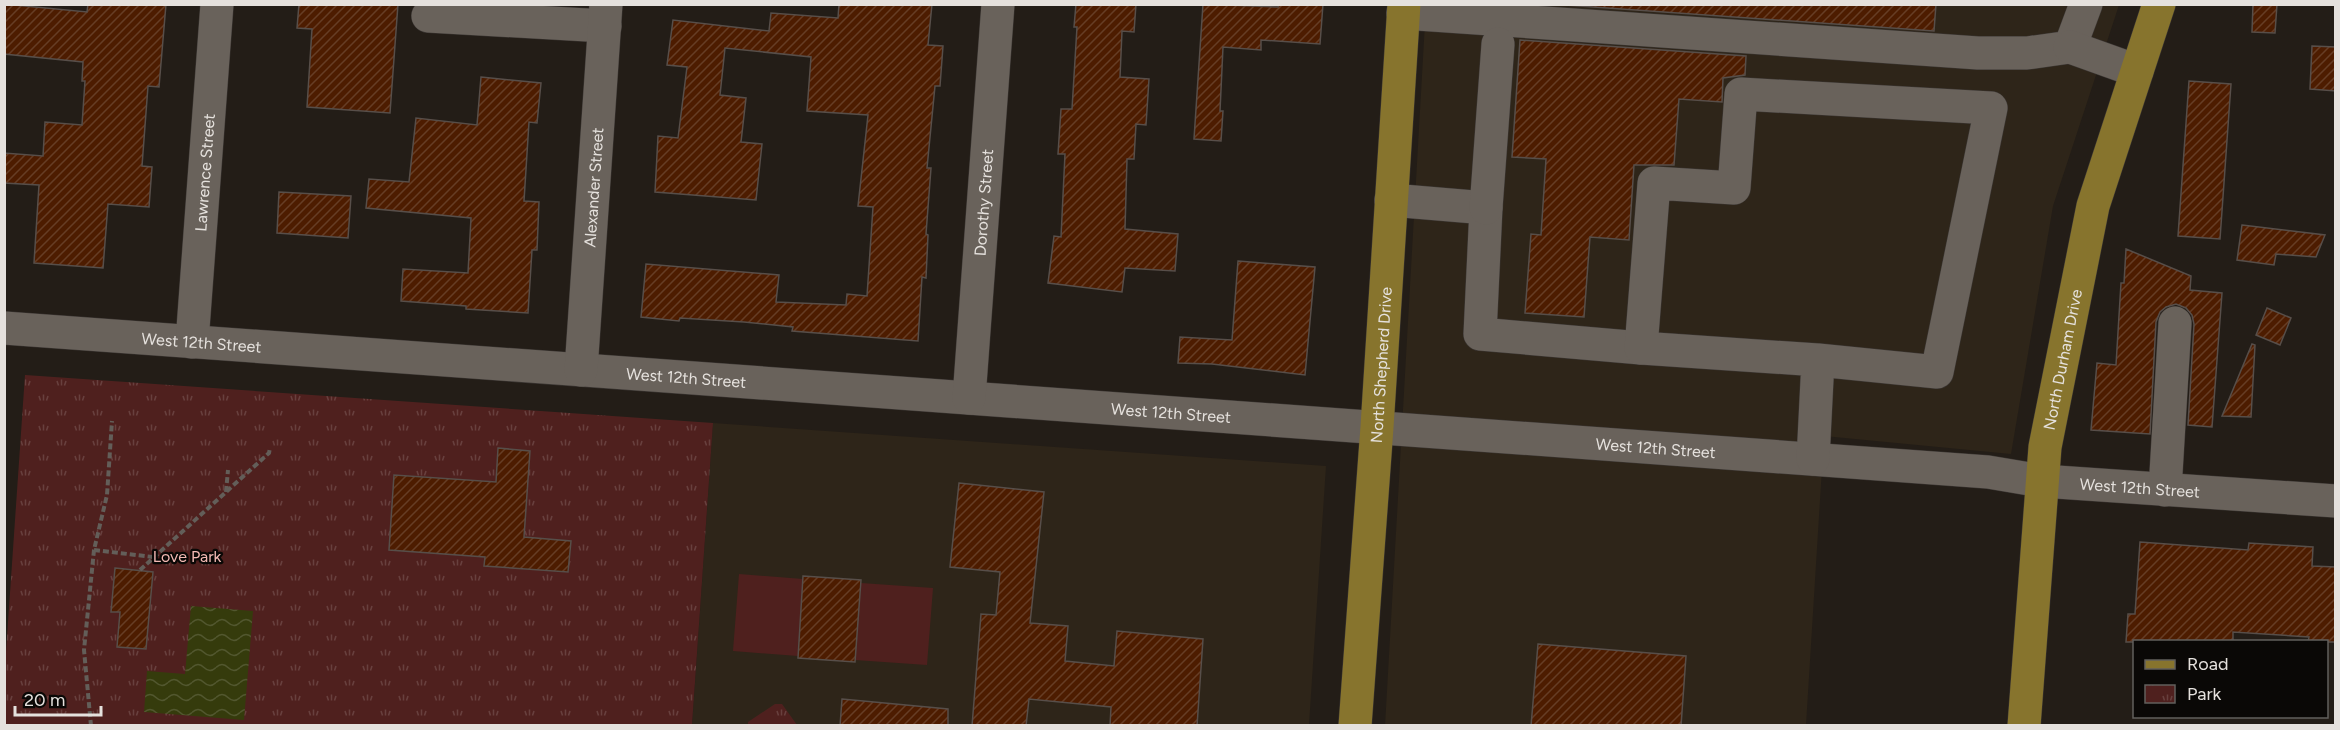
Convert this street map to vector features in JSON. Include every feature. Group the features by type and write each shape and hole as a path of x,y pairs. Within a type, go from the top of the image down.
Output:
{"main road":[{"name":"North Durham Drive","path":"2024,726 2044,447 2092,206 2159,4"},
{"name":"North Shepherd Drive","path":"1355,726 1404,9"}],"street":[{"name":"Lawrence Street","path":"192,342 217,4"},
{"name":"Dorothy Street","path":"969,398 998,4"},
{"path":"2070,47 2086,4"},
{"path":"1404,9 1978,53 2027,53 2070,47 2137,71"},
{"path":"428,16 606,15"},
{"name":"Alexander Street","path":"581,370 606,15"},
{"path":"1498,44 1486,208 1480,334 1641,348 1818,360 1937,372 1991,108 1741,94 1734,188 1654,183 1641,348"},
{"path":"1392,200 1486,208"},
{"path":"2165,490 2175,323"},
{"name":"West 12th Street","path":"4,328 1813,459 1988,472 2042,481 2336,501"},
{"path":"1813,459 1818,360"}],"path":[{"path":"91,726 84,651 94,550 106,495 112,421"},
{"path":"140,570 269,453 270,448"},
{"path":"226,492 228,470"},
{"path":"94,550 154,557"}],"shaded area":[{"path":"1426,5 2119,5 2053,206 2011,454 1824,436 1806,725 1385,726"},
{"path":"713,423 1326,466 1309,725 692,726"}],"green space":[{"name":"Love Park","path":"25,375 713,423 692,725 5,726 5,666"},
{"path":"739,574 803,579 798,656 733,651"},
{"path":"861,583 933,588 927,665 855,660"},
{"path":"775,704 782,704 797,725 748,725 748,722"}],"water":[{"path":"191,606 253,611 244,720 144,712 147,671 185,674"}],"building":[{"path":"4,4 87,12 88,4 166,4 159,87 148,86 142,166 152,167 149,207 108,204 103,268 34,263 39,185 4,183 4,153 43,156 45,122 82,125 85,81 82,81 83,62 4,54"},
{"path":"299,4 398,4 390,113 307,107 312,29 297,28"},
{"path":"839,4 932,4 928,45 943,46 940,86 935,86 927,168 931,168 926,234 928,235 926,278 922,277 918,341 792,331 793,327 744,322 680,318 679,321 641,317 646,264 779,275 776,302 846,305 847,294 867,296 873,207 858,206 868,115 807,111 811,57 725,48 720,95 746,98 741,142 762,144 756,200 655,192 658,136 678,138 687,67 667,65 673,20 769,31 771,13 838,18"},
{"path":"1076,4 1136,4 1134,32 1122,31 1120,77 1149,79 1146,125 1136,124 1134,159 1127,159 1125,229 1178,234 1175,271 1125,268 1122,292 1048,283 1054,236 1061,237 1065,154 1058,154 1061,109 1072,109 1077,27 1074,27"},
{"path":"1203,4 1278,7 1279,4 1323,4 1320,44 1261,40 1261,50 1223,47 1221,141 1194,139"},
{"path":"1551,4 1936,4 1934,31"},
{"path":"2253,4 2277,4 2275,33 2252,32"},
{"path":"1520,40 1746,56 1745,75 1723,78 1722,102 1679,99 1674,165 1634,165 1629,240 1590,237 1584,317 1525,313 1531,234 1541,235 1546,159 1512,157"},
{"path":"2312,46 2336,47 2336,91 2310,89"},
{"path":"481,77 541,83 537,123 529,122 524,201 539,202 537,250 532,250 528,313 466,309 466,306 401,301 403,269 468,273 471,218 366,208 369,179 409,182 416,118 477,125"},
{"path":"2189,81 2231,84 2220,239 2178,236"},
{"path":"279,192 351,196 348,238 277,233"},
{"path":"2242,225 2325,235 2316,257 2276,254 2274,265 2237,260"},
{"path":"2126,249 2191,276 2190,290 2222,293 2212,427 2188,425 2194,324 2192,315 2186,308 2176,304 2160,312 2156,322 2150,434 2091,430 2097,363 2116,365 2121,283 2124,283"},
{"path":"1238,261 1315,267 1305,375 1212,364 1178,363 1180,337 1232,340"},
{"path":"2267,308 2291,318 2280,345 2256,335"},
{"path":"2252,344 2255,345 2251,417 2222,416"},
{"path":"498,448 530,451 524,537 571,541 568,572 484,566 485,557 389,550 394,475 496,482"},
{"path":"959,483 1044,492 1030,623 1068,626 1065,661 1114,666 1117,631 1203,639 1197,726 1110,726 1111,707 1029,699 1026,726 972,726 981,614 996,615 1000,572 950,567"},
{"path":"2140,542 2248,550 2249,543 2313,547 2312,566 2336,567 2336,642 2308,640 2309,637 2233,632 2233,640 2133,640 2133,642 2126,642 2128,614 2135,614"},
{"path":"115,568 153,572 146,649 117,647 120,612 111,612"},
{"path":"803,576 861,580 855,662 798,658"},
{"path":"1538,644 1686,656 1681,726 1531,726"},
{"path":"842,699 948,709 948,726 840,726"}]}
